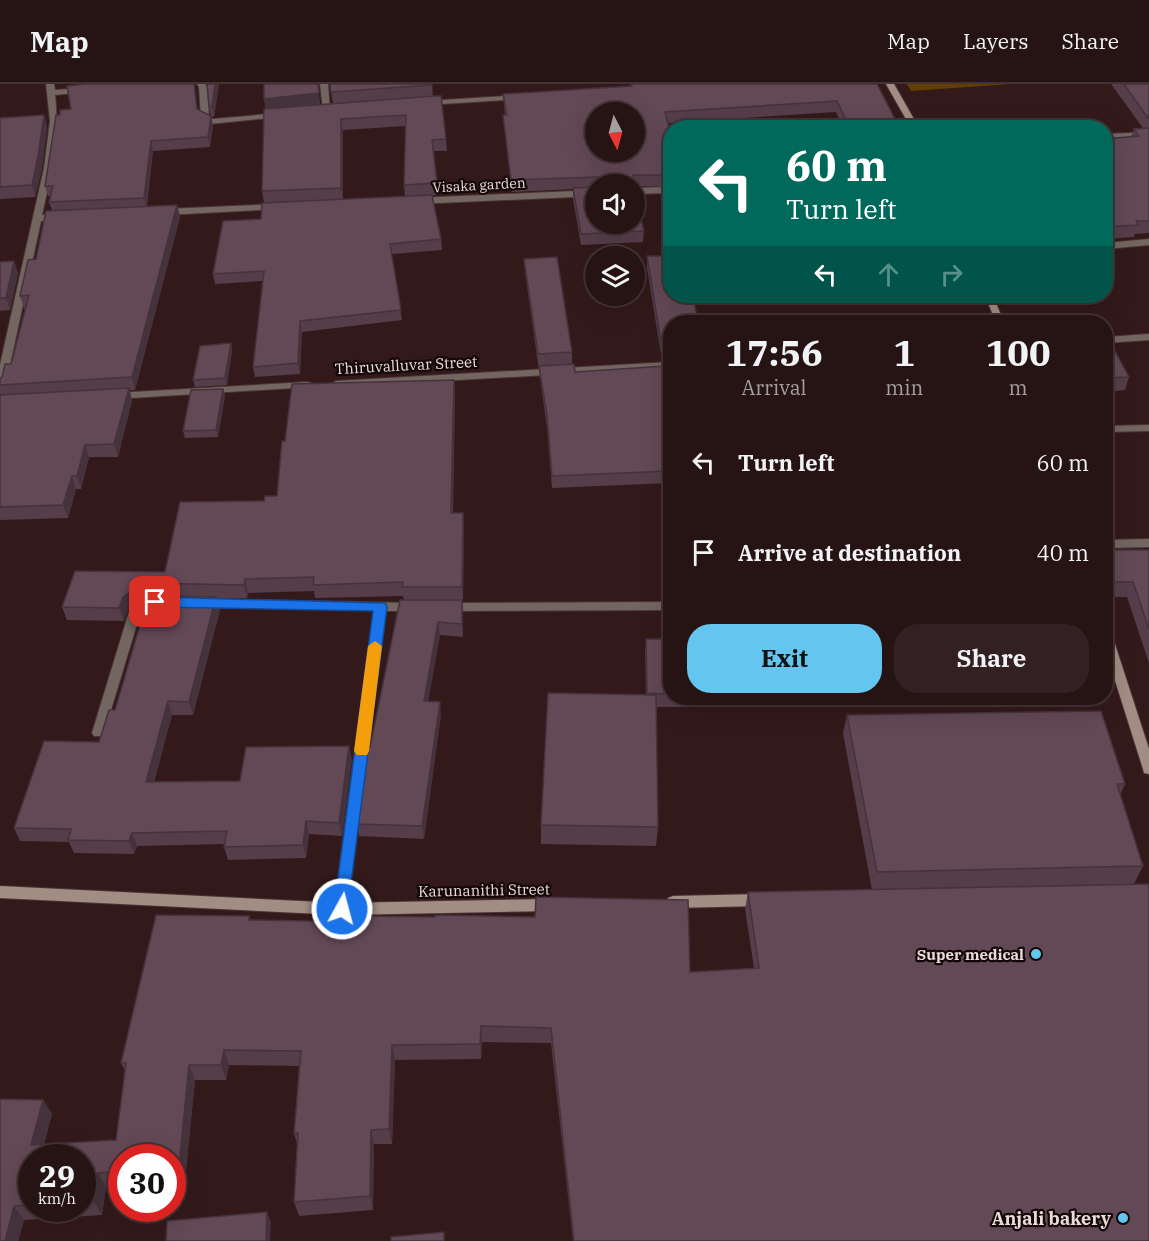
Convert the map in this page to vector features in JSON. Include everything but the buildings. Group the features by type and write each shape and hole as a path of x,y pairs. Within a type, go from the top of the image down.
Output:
{"street":[{"path":"201,84 205,119 213,122 293,114"},
{"path":"324,84 327,110"},
{"path":"890,84 910,120"},
{"path":"0,388 39,218 54,122 51,89 97,89"},
{"path":"421,104 527,96"},
{"path":"316,111 339,110"},
{"path":"43,122 54,122"},
{"path":"1113,136 1149,134"},
{"path":"645,191 663,190"},
{"name":"Visaka garden","path":"406,202 585,194"},
{"path":"158,213 288,207"},
{"path":"39,218 75,216"},
{"path":"1113,245 1149,242"},
{"path":"1113,340 1149,337"},
{"name":"Thiruvalluvar Street","path":"108,397 663,365"},
{"path":"1113,429 1149,428"},
{"path":"1113,544 1149,543"},
{"path":"98,733 135,612 147,603 167,602"},
{"path":"190,603 380,607 663,606"},
{"path":"342,909 380,607"},
{"path":"1113,656 1149,769"},
{"name":"Karunanithi Street","path":"0,892 342,909 567,904"},
{"path":"662,902 781,900"}],"shaded area":[{"path":"907,84 1011,84 911,91"}],"slow traffic":[{"path":"362,751 375,646"}],"place":[{"name":"Super medical","path":"1036,954"},
{"name":"Anjali bakery","path":"1123,1218"}],"route":[{"path":"155,602 380,607 342,909"}]}
